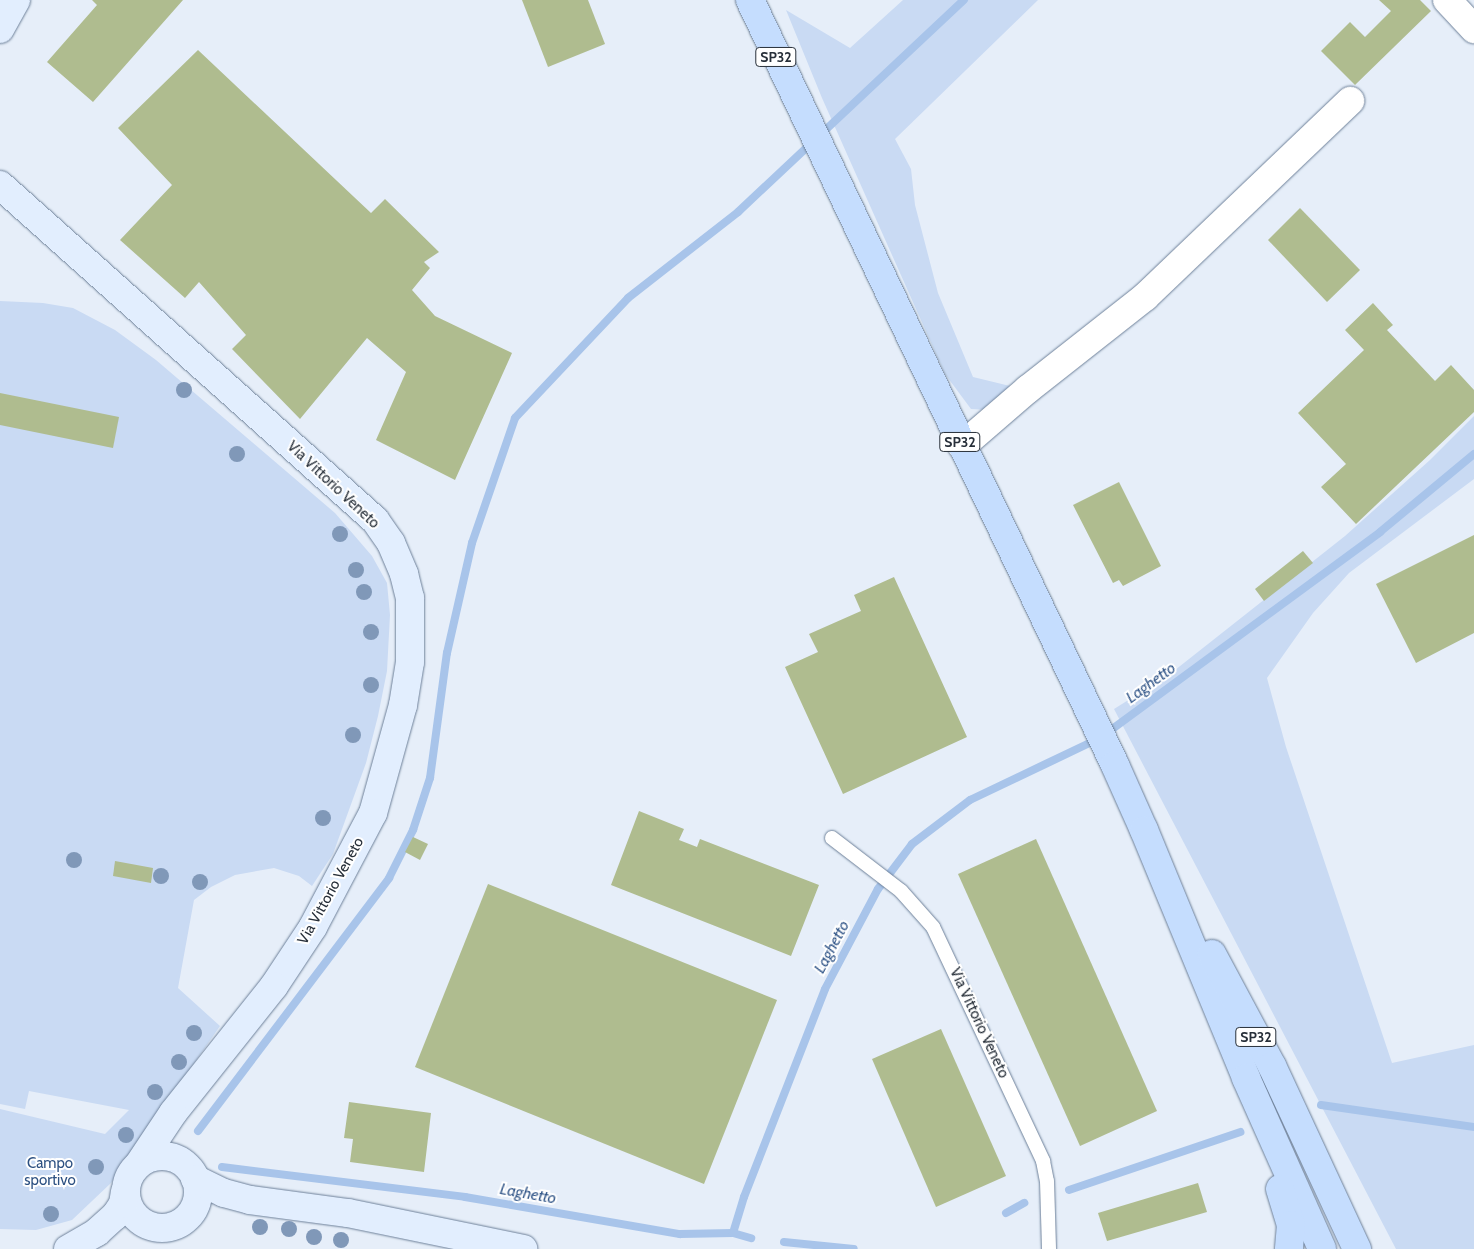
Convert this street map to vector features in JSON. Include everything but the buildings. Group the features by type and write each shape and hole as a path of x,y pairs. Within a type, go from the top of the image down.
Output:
{"main road":[{"name":"SP32","path":"750,0 1115,765 1144,830 1246,1078 1322,1249"},
{"path":"757,0 784,74"},
{"name":"SP32","path":"1144,830 1272,1066 1357,1249"},
{"path":"1246,1078 1266,1156 1286,1204 1290,1226 1289,1249"}],"street":[{"path":"0,5 15,0"},
{"path":"0,28 15,0"},
{"path":"1447,0 1474,29"},
{"path":"962,446 1028,389 1145,296 1350,101"},
{"name":"Via Vittorio Veneto","path":"0,185 375,520 391,543 404,574 410,598 410,662 403,705 373,814 313,927 268,993 196,1086"},
{"path":"68,1249 97,1232 115,1216 123,1204 128,1177 139,1164 172,1113 196,1086"},
{"path":"97,1232 147,1225 168,1228 179,1224 193,1210 198,1198 198,1186 187,1169 178,1135 181,1120 196,1086"},
{"path":"139,1164 152,1157 165,1155 224,1193 250,1200 348,1213 523,1249"},
{"path":"125,1192 133,1214 147,1225"},
{"path":"193,1210 211,1205 250,1200"}],"lane":[{"name":"Via Vittorio Veneto","path":"832,838 874,868 901,891 933,927 1043,1161 1047,1181 1048,1249"}],"green space":[{"path":"903,0 1038,0 895,139 911,169 915,205 938,293 973,377 1010,386 991,410 971,409 945,374 822,98 786,10 850,48"},
{"name":"Campo sportivo","path":"0,301 43,303 73,308 115,330 156,360 335,513 372,556 387,583 390,615 387,671 378,716 366,763 333,854 312,886 299,876 274,868 235,875 211,887 194,900 178,988 220,1026 111,1183 72,1220 36,1230 0,1229 0,1109 105,1134 129,1110 29,1091 25,1109 0,1104"},
{"path":"1474,416 1474,479 1349,573 1313,613 1267,678 1286,747 1392,1063 1474,1045 1474,1249 1396,1249 1114,709 1170,674 1345,536 1430,460"}],"waterway":[{"path":"198,1131 389,878 413,830 430,778 447,653 472,543 515,418 628,298 738,212 964,0"},
{"name":"Laghetto","path":"222,1167 465,1197 680,1234 733,1233 744,1197 825,989 878,889 912,844 970,800 1100,738 1380,532 1474,454"},
{"path":"1321,1105 1474,1127"},
{"path":"1069,1190 1240,1132"},
{"path":"1006,1213 1024,1203"},
{"path":"733,1233 751,1238"},
{"path":"784,1242 854,1249"}]}
